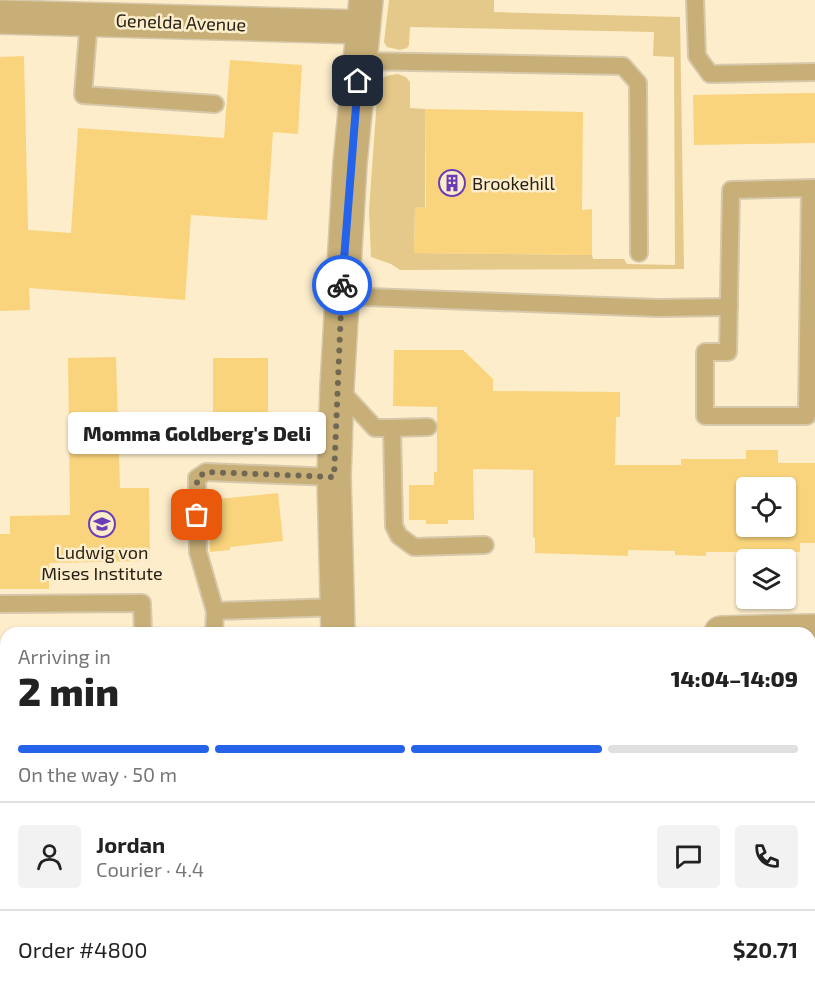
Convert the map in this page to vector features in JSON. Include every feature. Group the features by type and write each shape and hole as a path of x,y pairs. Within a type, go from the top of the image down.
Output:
{"street":[{"name":"Genelda Avenue","path":"0,17 89,19 364,14"},
{"path":"338,620 334,477 337,387 350,163 364,14"}],"lane":[{"path":"695,0 697,56 710,74 815,72"},
{"path":"89,19 83,95 215,104"},
{"path":"360,61 623,66 638,83 639,253"},
{"path":"813,188 807,416 705,416 705,352 728,352 731,190 813,188"},
{"path":"342,296 658,308 729,307"},
{"path":"337,387 375,428 428,427"},
{"path":"392,428 394,526 399,536 414,547 485,545"},
{"path":"214,627 215,611 198,552 197,478 206,472 334,477"},
{"path":"0,604 142,603 143,627"},
{"path":"215,611 338,620"}],"shaded area":[{"path":"389,0 494,0 494,12 680,17 684,269 400,270 371,257 369,210 378,85 384,77 398,74 406,77 410,82 410,108 425,109 425,208 415,207 414,253 592,255 593,259 624,259 627,264 675,265 674,57 653,56 654,32 410,27 409,45 400,50 387,47 384,42"}],"building":[{"path":"24,56 28,230 71,233 78,128 224,138 230,60 302,65 298,134 273,132 267,220 191,215 185,300 29,288 30,310 0,311 0,57"},
{"path":"815,93 815,143 694,145 693,95"},
{"name":"Brookehill","path":"425,109 583,112 582,210 592,209 592,255 414,253 415,207 426,208"},
{"path":"394,350 463,350 493,379 493,391 620,392 620,417 616,417 615,465 681,465 681,459 746,459 746,450 778,450 778,463 815,463 815,543 800,543 800,552 796,552 796,549 736,549 736,552 706,552 706,556 675,555 675,551 628,550 628,556 535,553 533,470 473,469 474,520 448,520 448,524 426,524 426,520 409,520 409,485 434,485 434,472 437,472 437,407 393,406"},
{"path":"116,357 120,488 149,488 150,561 49,563 49,589 0,589 0,534 10,534 10,516 70,515 68,358"},
{"path":"213,358 268,358 268,433 213,432"},
{"path":"278,493 283,541 230,547 230,550 210,552 208,500"}],"way so far":[{"path":"197,515 197,478 206,472 334,477 342,285"}],"place":[{"name":"Brookehill","path":"452,183"},
{"name":"Momma Goldberg's Deli","path":"197,515"},
{"name":"Ludwig von Mises Institute","path":"102,524"}],"route":[{"path":"342,285 358,81"}]}
